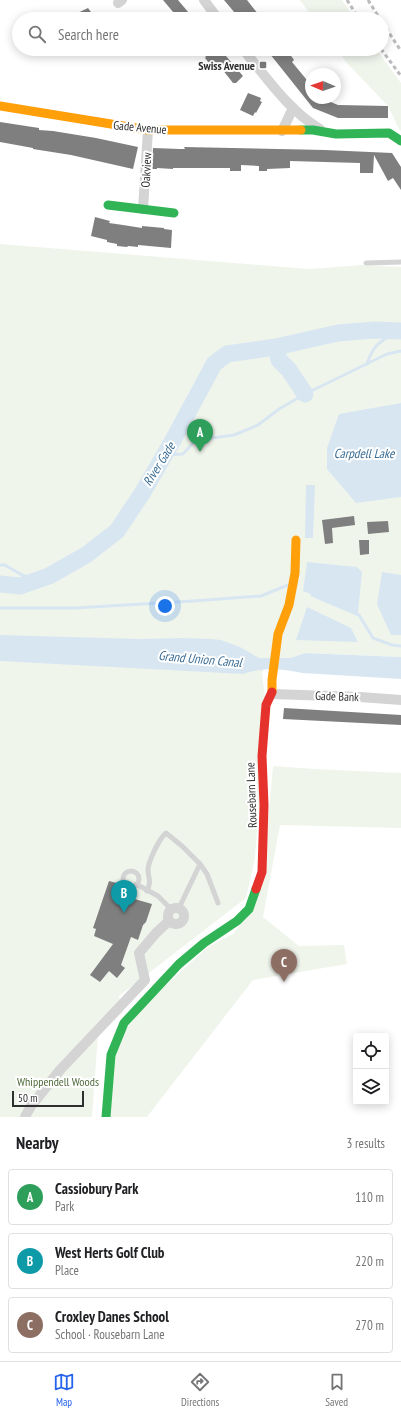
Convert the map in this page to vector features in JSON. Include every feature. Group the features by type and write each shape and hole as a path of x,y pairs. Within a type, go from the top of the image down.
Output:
{"street":[{"path":"204,0 213,12"},
{"path":"249,56 293,108 307,122 324,131"},
{"name":"Gade Avenue","path":"0,106 148,130 313,130 336,134 388,132 401,141"},
{"path":"282,131 293,108"},
{"name":"Oakview","path":"144,209 148,130"},
{"path":"108,205 174,213"},
{"name":"Rousebarn Lane","path":"106,1117 111,1055 124,1023 179,964 204,943 237,921 249,909 262,872 264,805 262,756 266,705 272,694 272,680 278,634 289,605 292,591 296,540"},
{"name":"Gade Bank","path":"272,694 401,700"},
{"path":"175,909 183,912 183,920 176,924 169,921 167,916 175,909"},
{"path":"25,1117 31,1106 60,1070 144,980 139,953 156,933 169,921"}],"lane":[{"path":"366,263 401,262"},
{"path":"148,891 151,883 148,867 160,839 166,833 200,864 207,874 218,903"},
{"path":"136,884 158,896 175,909 200,864"}],"green space":[{"path":"300,0 342,0 350,12 309,12"},
{"path":"342,56 381,56 401,83 401,131 388,106"},
{"name":"Whippendell Woods","path":"0,244 309,269 363,265 401,267 401,657 305,653 290,658 271,658 262,673 266,705 255,858 246,898 119,996 123,1012 98,1035 92,1117 0,1117"},
{"path":"273,766 401,773 401,828 280,825 263,917 299,946 344,945 347,964 253,980 147,1117 103,1117 113,1046 148,1001 208,947 233,934 244,920 266,844"}],"water":[{"name":"Carpdell Lake","path":"401,403 401,497 356,503 327,469 327,448 339,414"},
{"path":"306,485 315,485 313,538 305,538"},
{"path":"307,562 357,567 362,572 358,613 303,591"},
{"path":"382,572 401,575 401,635 391,635 377,604"},
{"path":"307,607 351,628 358,642 296,640"},
{"name":"Grand Union Canal","path":"0,635 140,639 211,639 221,640 240,647 259,658 290,658 305,653 401,657 401,679 303,673 273,669 259,670 243,674 0,661"}],"building":[{"path":"163,0 178,0 188,12 173,12"},
{"path":"224,0 247,0 256,12 234,12"},
{"path":"88,8 91,12 80,12"},
{"path":"205,56 226,56 243,76 236,83 233,83 218,64 215,67 214,65 212,67 205,58"},
{"path":"272,56 291,56 294,60 292,62 305,78 305,98"},
{"path":"248,93 261,98 260,101 262,102 253,116 240,110"},
{"path":"310,104 388,106 388,118 338,118 313,108"},
{"path":"0,122 39,128 39,130 96,138 138,147 133,169 71,155 0,142"},
{"path":"184,147 392,153 401,167 401,190 393,178 388,181 374,155 373,173 360,173 360,163 290,161 290,168 267,169 267,171 259,171 259,166 241,165 241,171 230,171 230,168 152,169 153,148 185,149"},
{"path":"95,217 110,221 109,223 142,228 142,226 172,230 171,248 138,245 138,247 117,246 117,244 107,242 107,240 91,236"},
{"path":"354,516 355,525 332,528 333,543 325,544 322,520"},
{"path":"388,521 389,532 368,534 367,522"},
{"path":"359,540 369,540 369,554 360,555"},
{"path":"284,708 401,715 401,725 283,719"},
{"path":"109,881 128,886 127,889 131,898 152,904 138,940 131,937 121,965 125,968 117,978 109,971 100,982 90,975 113,944 94,936 96,929 93,928"}],"waterway":[{"name":"River Gade","path":"0,584 20,586 49,576 86,555 117,531 143,492 214,364 227,354 276,347 338,333 374,330 401,331"},
{"path":"367,364 375,347 398,331"},
{"path":"276,347 279,360 289,370 305,394"},
{"path":"165,455 183,454 193,443 212,438 234,435 258,425 279,409 305,394 387,354 401,351"},
{"path":"0,565 5,565 22,575 38,580"},
{"path":"0,608 75,608 261,596 288,585"},
{"path":"312,595 359,615 373,638 392,645 401,646"}],"railway":[{"path":"347,0 355,12"},
{"path":"368,0 376,12"},
{"path":"389,33 401,51"},
{"path":"386,56 401,76"}],"traffic: fast":[{"path":"301,130 313,130 336,134 389,133 401,141"},
{"path":"108,205 174,213"},
{"path":"106,1117 111,1055 124,1023 179,964 204,943 237,921 249,909 256,889"}],"traffic: slow":[{"path":"0,106 148,130 301,130"},
{"path":"272,692 272,680 278,634 289,605 295,573 296,540"}],"traffic: jam":[{"path":"256,889 262,872 264,805 262,756 266,705 272,692"}],"place":[{"name":"Swiss Avenue","path":"263,65"},
{"name":"Cassiobury Park","path":"200,452"},
{"name":"West Herts Golf Club","path":"124,913"},
{"name":"Croxley Danes School","path":"284,982"}]}
